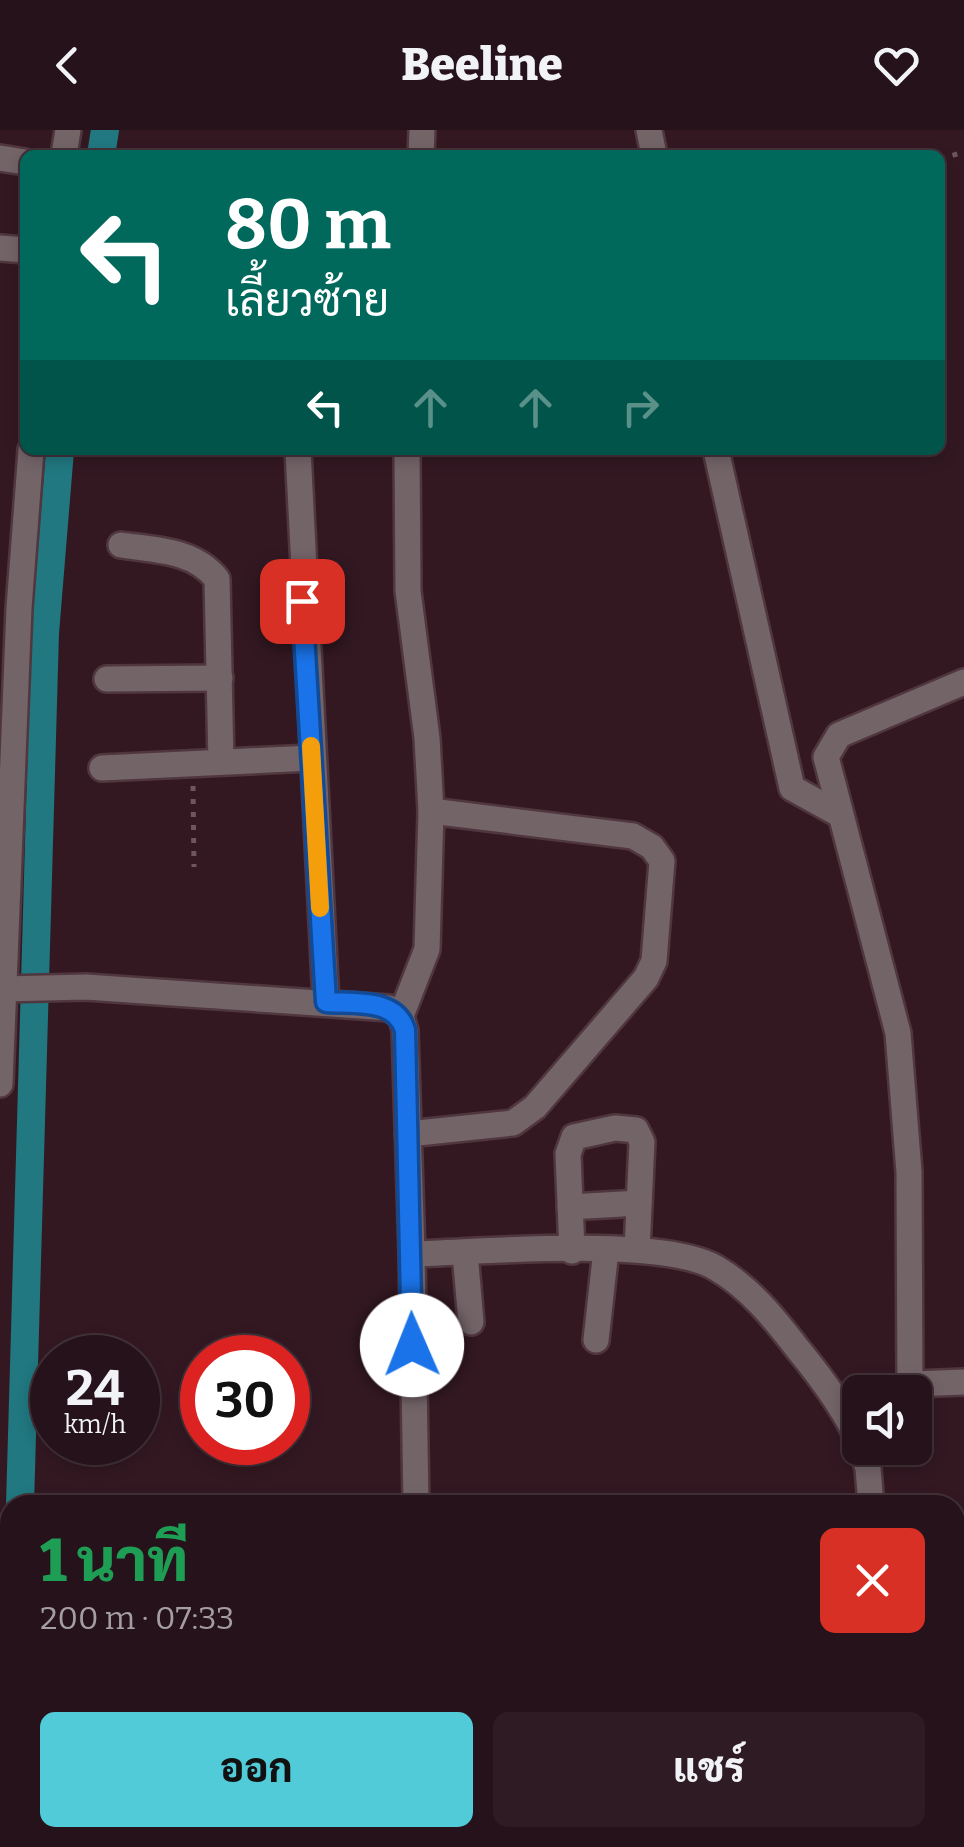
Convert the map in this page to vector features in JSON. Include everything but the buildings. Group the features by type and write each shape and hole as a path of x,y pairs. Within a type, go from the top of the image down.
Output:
{"street":[{"path":"0,1084 13,989 4,850 12,542 29,455"},
{"path":"298,455 326,1002"},
{"path":"407,455 408,592 427,738 431,810 427,949 401,1016 412,1254 416,1495"},
{"path":"717,455 792,788 839,814"},
{"path":"122,545 183,555 206,565 217,578 222,762"},
{"path":"107,679 220,678"},
{"path":"911,1375 909,1172 898,1033 868,905 839,814 826,757 839,736 964,682"},
{"path":"102,768 311,758"},
{"path":"408,1134 513,1123 535,1108 646,978 654,960 662,860 652,847 633,836 431,810"},
{"path":"13,989 86,988 326,1002 389,1008 401,1016"},
{"path":"572,1251 568,1154 574,1138 615,1128 636,1130 642,1142 637,1249"},
{"path":"570,1207 639,1203"},
{"path":"412,1254 637,1249 698,1260 744,1288 805,1357 842,1411"},
{"path":"596,1340 606,1250"},
{"path":"465,1252 471,1322"},
{"path":"932,1386 964,1382"},
{"path":"867,1465 870,1495"}],"path":[{"path":"192,763 194,867"}],"waterway":[{"path":"102,150 105,130"},
{"path":"20,1495 45,633 60,455"}],"slow traffic":[{"path":"311,746 320,908"}],"route":[{"path":"302,601 326,1002 389,1008 401,1016 405,1030 412,1345"}]}
